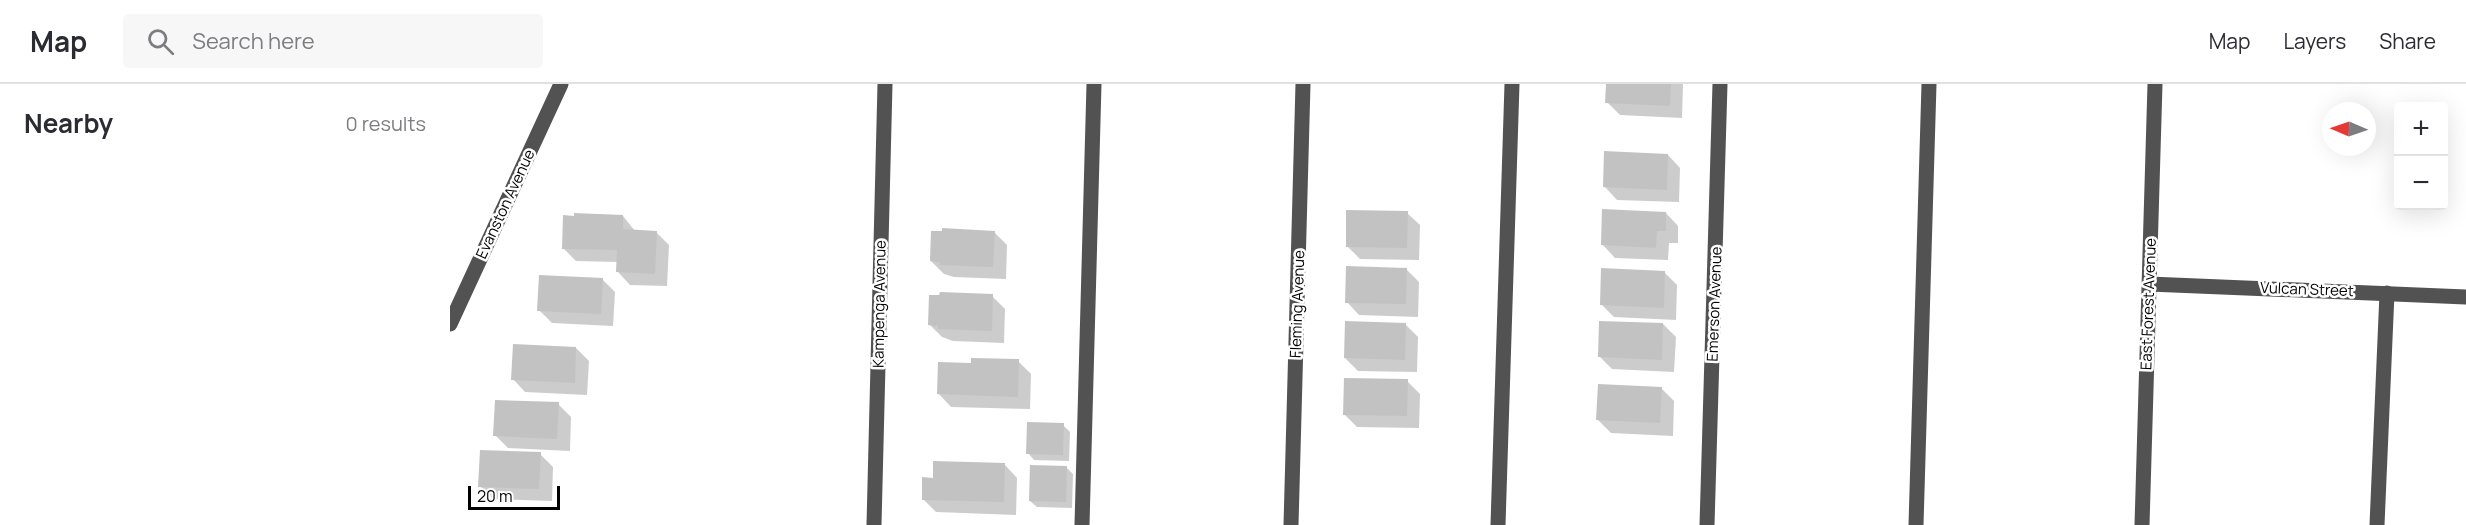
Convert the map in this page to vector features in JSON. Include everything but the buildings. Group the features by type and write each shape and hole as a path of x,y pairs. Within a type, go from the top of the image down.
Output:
{"street":[{"name":"Evanston Avenue","path":"450,324 561,84"},
{"name":"Kampenga Avenue","path":"874,525 885,84"},
{"path":"1082,525 1094,84"},
{"name":"Fleming Avenue","path":"1291,525 1303,84"},
{"path":"1498,525 1512,84"},
{"name":"Emerson Avenue","path":"1707,525 1720,84"},
{"path":"1916,525 1929,84"},
{"name":"East Forest Avenue","path":"2142,525 2155,84"},
{"name":"Vulcan Street","path":"2149,284 2466,297"},
{"path":"2377,525 2387,293"}]}
